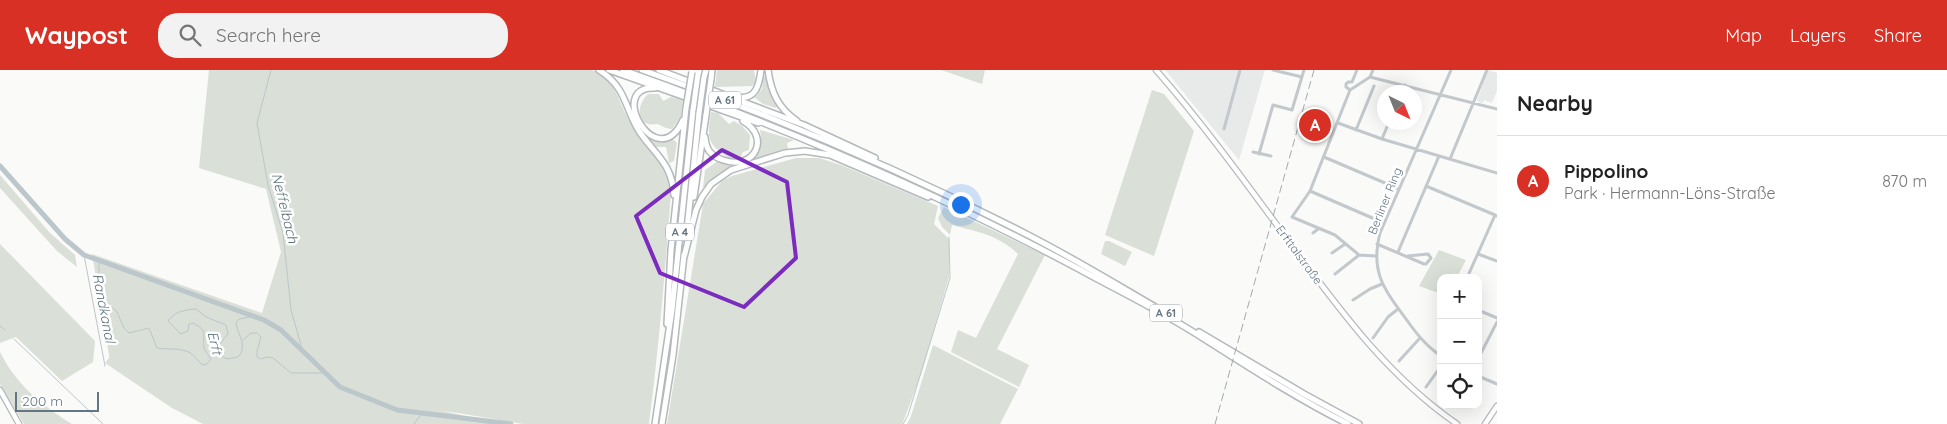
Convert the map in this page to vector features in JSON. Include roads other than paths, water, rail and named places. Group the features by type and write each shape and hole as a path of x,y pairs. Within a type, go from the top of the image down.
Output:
{"highway":[{"path":"599,70 608,76 618,87 639,131 668,167 674,186 675,210"},
{"path":"609,70 736,116 787,131"},
{"name":"A 61","path":"623,70 722,105 787,131 879,170 966,211 1077,268 1188,330 1259,374 1348,424"},
{"name":"A 61","path":"642,70 798,129 902,173 1013,227 1071,258 1359,424"},
{"path":"660,70 804,126 860,150 902,173"},
{"name":"A 4","path":"662,424 674,346 699,113 706,70"},
{"path":"688,244 712,70"},
{"path":"729,96 743,98 751,96 759,86 761,70"},
{"path":"768,70 771,87 778,104 804,126"},
{"path":"666,355 675,210 692,71"},
{"name":"A 4","path":"655,424 666,355 698,72"},
{"path":"661,88 644,89 635,97 635,112 644,130 652,137 666,138 677,130 686,110"},
{"path":"704,130 708,150 716,158 732,163 747,160 756,150 757,138 750,124 736,116"},
{"path":"684,257 694,214 700,200 717,179 731,170 785,153 800,151 830,155 966,211"}],"main road":[{"name":"Erfttalstraße","path":"1156,70 1227,158 1359,333 1402,380 1455,423"},
{"path":"0,390 19,424"},
{"path":"1485,424 1497,406"}],"street":[{"path":"1224,129 1240,70"},
{"path":"1273,70 1302,78"},
{"path":"1259,154 1273,105 1292,110 1304,70"},
{"path":"1358,70 1346,86 1348,90 1338,123 1310,191 1292,217 1335,235 1359,255 1376,256"},
{"path":"1348,90 1362,84 1370,76 1372,70"},
{"name":"Berliner Ring","path":"1437,353 1420,338 1382,284 1376,256 1384,223 1451,70"},
{"path":"1450,159 1487,70"},
{"path":"1370,76 1405,85"},
{"path":"1350,82 1355,86"},
{"path":"1356,130 1374,86"},
{"path":"1422,89 1497,109"},
{"path":"1338,123 1382,139 1497,171"},
{"path":"1382,139 1386,130"},
{"path":"1253,152 1271,156"},
{"path":"1398,252 1439,156"},
{"path":"1324,157 1399,189"},
{"path":"1426,186 1496,216 1469,274"},
{"path":"1310,191 1384,223"},
{"path":"1313,233 1319,228"},
{"path":"1332,253 1345,244"},
{"path":"1378,244 1426,264 1431,258 1428,254 1408,256"},
{"path":"1478,254 1497,261"},
{"path":"1335,274 1359,255"},
{"path":"1353,300 1382,284"},
{"path":"1373,338 1388,317 1398,308"},
{"path":"1482,312 1497,318"},
{"path":"1482,351 1497,322"},
{"path":"1399,361 1420,338"},
{"path":"1426,387 1437,372"},
{"path":"1482,378 1497,384"}],"waterway":[{"name":"Neffelbach","path":"271,70 257,123 268,185 283,233 291,310 303,352"},
{"name":"Erft","path":"0,166 65,239 84,255 264,320 281,330 340,387 397,410 511,424"},
{"path":"903,424 908,415 950,278 949,237"},
{"name":"Randkanal","path":"84,255 105,366"},
{"name":"Erft","path":"99,260 99,295 117,312 124,328 129,333 149,328 157,348 188,352 204,365 211,359 204,348 203,331 193,323 189,324 188,331 181,334 168,321 174,315 196,309 206,317 226,325 228,334 215,350 217,354 227,359 238,357 241,353 242,341 236,323 239,319 255,316"},
{"path":"0,326 5,330"},
{"name":"Erft","path":"243,340 251,333 257,333 261,337 257,357 261,359 273,358 291,373 325,373"},
{"path":"14,339 103,424"},
{"path":"414,424 424,413"}],"railway":[{"path":"1215,424 1314,70"}],"place":[{"name":"Pippolino","path":"1315,125"}]}
